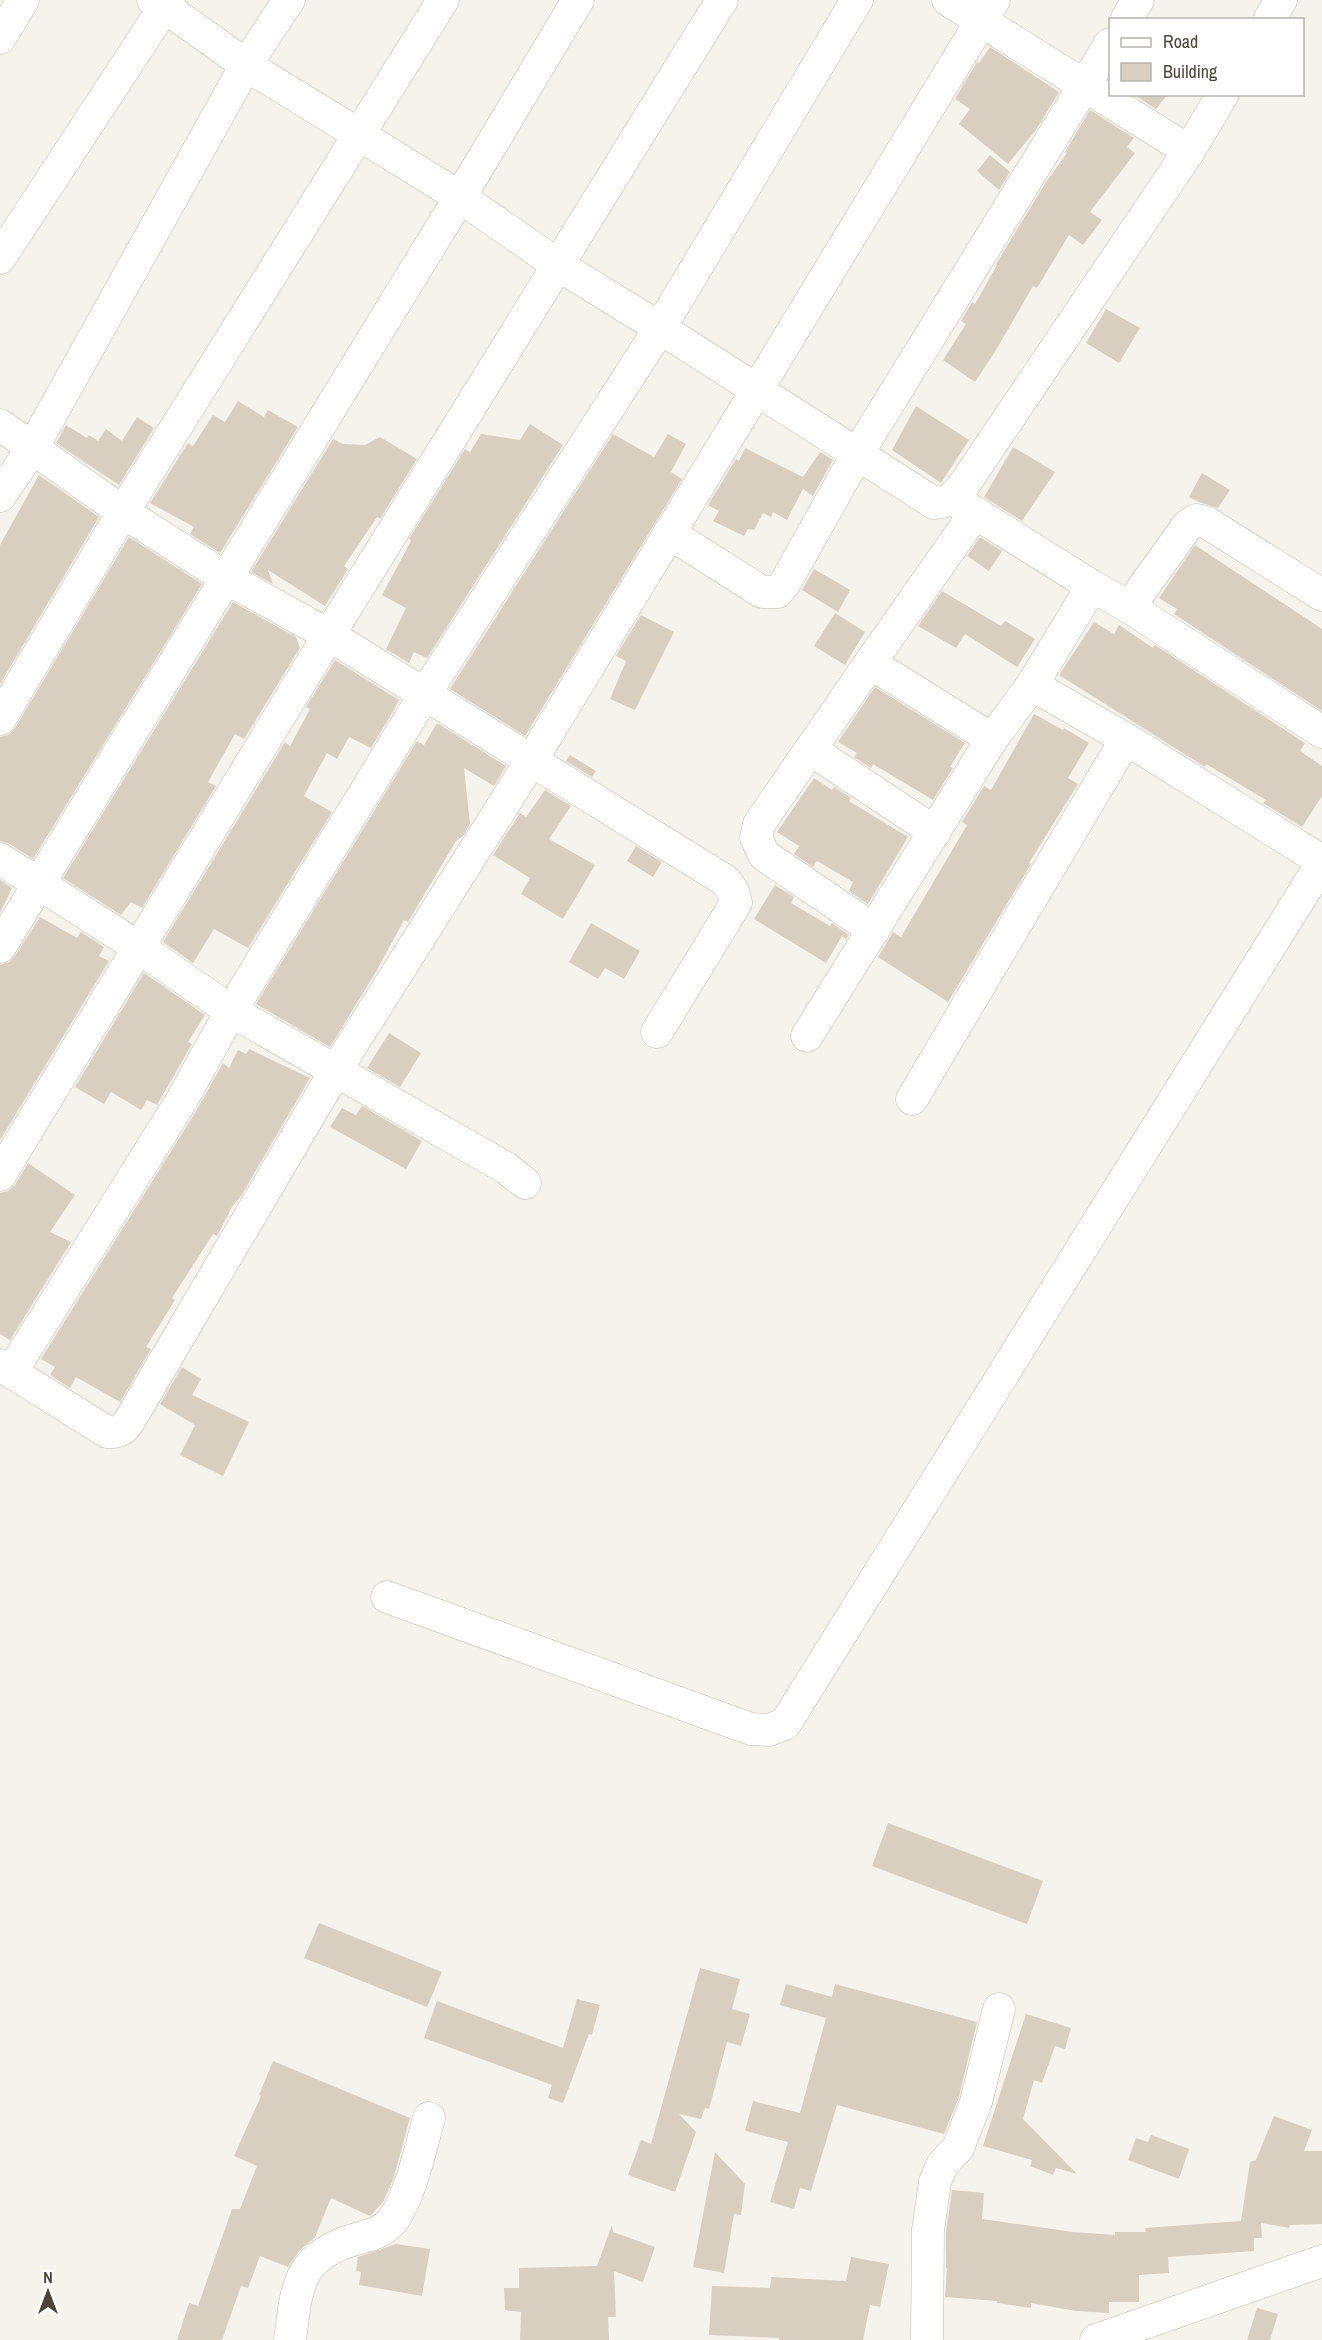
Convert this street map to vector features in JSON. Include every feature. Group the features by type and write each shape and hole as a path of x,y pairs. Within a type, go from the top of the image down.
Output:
{"street":[{"path":"0,38 23,0"},
{"path":"0,496 33,447 246,65 289,0"},
{"path":"0,719 123,512 443,0"},
{"path":"0,947 460,197 578,0"},
{"path":"0,1175 329,635 722,0"},
{"path":"857,0 660,328 425,694 231,1011 161,1133 6,1368 107,1432 114,1433 123,1430 336,1070 531,761 988,10"},
{"path":"948,0 988,10 1084,86 1189,150"},
{"path":"1127,18 1138,0"},
{"path":"1270,18 1281,0"},
{"path":"0,258 163,2 246,65 460,197 558,265 858,453 927,501 964,506 1129,607 1322,732"},
{"path":"669,533 762,592 777,592 785,583 858,453 1109,46"},
{"path":"874,930 764,855 756,838 759,824 870,663 964,506 988,450 1223,96"},
{"path":"0,425 123,512 226,578 329,635 726,881 733,891 736,903 657,1032"},
{"path":"1129,607 1188,525 1196,520 1206,522 1322,595"},
{"path":"807,1036 992,739 1032,685 1092,586"},
{"path":"870,663 992,739"},
{"path":"387,1597 751,1729 769,1730 785,1724 1322,862 1125,739 1032,685"},
{"path":"912,1099 1125,739"},
{"path":"811,750 934,832"},
{"path":"0,859 138,947 231,1011 506,1168 525,1183"},
{"path":"927,2340 928,2230 934,2182 942,2165 958,2148 976,2102 999,2009"},
{"path":"291,2340 298,2287 307,2267 327,2249 377,2234 392,2221 406,2193 429,2118"},
{"path":"1096,2340 1322,2261"}],"building":[{"path":"990,47 1059,92 1036,130 1008,164 959,124 970,109 955,99 977,62 979,63"},
{"path":"1136,96 1166,96 1156,109"},
{"path":"1090,110 1134,138 1127,147 1135,153 1090,212 1102,220 1083,245 1069,235 1037,288 1033,286 975,382 943,360 966,324 961,321 972,302 975,304 996,264 1046,182 1067,153 1065,152"},
{"path":"990,155 1010,172 999,190 977,171"},
{"path":"1106,309 1140,328 1119,363 1086,343"},
{"path":"238,401 264,417 268,410 298,427 220,553 190,534 194,527 150,503 188,443 193,446 213,415 225,422"},
{"path":"916,406 969,440 941,483 892,450"},
{"path":"137,417 154,428 119,485 56,443 66,425 87,438 89,435 98,441 106,429 122,441"},
{"path":"530,424 563,445 427,658 414,652 409,663 386,649 406,608 382,595 411,541 409,539 465,449 470,452 481,434 520,440"},
{"path":"613,434 654,457 668,434 686,444 671,472 682,479 525,736 450,689"},
{"path":"380,437 417,459 380,519 377,517 344,566 348,569 325,606 268,570 273,584 251,572 333,439 343,444 365,445"},
{"path":"1013,447 1055,472 1022,521 984,497"},
{"path":"745,448 803,477 820,452 833,460 813,496 803,489 787,520 773,512 771,517 763,513 754,530 748,529 744,536 713,521 719,511 708,505 736,459 739,461"},
{"path":"1202,473 1230,490 1218,508 1189,497"},
{"path":"39,475 99,517 0,684 0,545"},
{"path":"129,537 202,584 33,859 10,844 0,841 0,737 8,735 15,728"},
{"path":"980,537 1002,551 989,571 967,556"},
{"path":"1195,545 1322,629 1322,711 1174,614 1177,609 1159,598"},
{"path":"814,569 850,590 838,612 802,590"},
{"path":"942,591 1001,626 1005,621 1035,639 1017,667 965,634 956,648 918,626"},
{"path":"233,602 296,637 300,648 244,739 235,734 208,782 216,786 142,908 131,902 121,915 63,878"},
{"path":"835,613 865,632 845,665 814,646"},
{"path":"641,615 674,632 635,710 610,699 626,661 616,656"},
{"path":"1094,622 1114,634 1119,625 1153,648 1155,645 1305,743 1300,751 1322,766 1322,796 1302,827 1263,803 1266,800 1206,764 1205,767 1059,675"},
{"path":"335,660 399,700 371,748 349,737 337,759 327,753 304,796 332,812 248,948 214,929 193,963 163,942 285,742 290,746 310,709 306,707"},
{"path":"875,687 965,743 933,800 873,764 871,768 854,757 857,753 838,742"},
{"path":"1034,714 1089,743 1068,778 1078,784 948,1002 878,957 893,932 901,937 967,825 962,822 984,786 991,790"},
{"path":"437,723 506,766 494,786 464,768 470,824 463,836 456,841 408,922 404,920 377,970 330,1047 256,1004 417,741 424,745"},
{"path":"570,755 596,771 592,777 566,761"},
{"path":"814,778 832,790 834,787 851,798 849,801 908,837 868,904 849,891 853,882 817,861 813,867 794,854 799,846 777,832"},
{"path":"545,790 571,806 549,839 595,865 563,919 521,894 530,878 493,855 520,813 526,817"},
{"path":"636,846 662,862 653,877 627,861"},
{"path":"0,880 12,888 0,913"},
{"path":"775,885 794,897 791,903 830,926 832,923 849,935 846,939 842,936 826,963 754,919"},
{"path":"40,917 77,938 81,932 104,947 99,956 109,961 0,1140 0,965 9,962 15,956"},
{"path":"591,923 640,951 624,979 605,968 598,979 569,962"},
{"path":"144,973 205,1015 188,1042 192,1044 157,1105 147,1100 141,1110 111,1092 104,1104 75,1087"},
{"path":"389,1033 421,1053 400,1087 367,1068"},
{"path":"249,1049 310,1078 217,1236 213,1234 172,1298 175,1300 146,1347 151,1349 120,1402 76,1377 70,1388 50,1375 55,1367 41,1359 195,1113 223,1063 229,1068 238,1050 246,1054"},
{"path":"362,1106 422,1141 406,1169 330,1127 342,1108 356,1115"},
{"path":"28,1163 75,1195 50,1232 71,1242 10,1340 0,1334 0,1193 8,1191 15,1185"},
{"path":"182,1367 201,1379 192,1395 249,1422 223,1476 180,1455 195,1425 160,1404"},
{"path":"888,1823 1043,1881 1027,1924 872,1866"},
{"path":"319,1923 442,1972 427,2007 304,1958"},
{"path":"700,1968 740,1979 732,2009 750,2014 741,2046 727,2042 709,2109 705,2108 701,2119 679,2114 696,2132 675,2192 628,2175 641,2140 651,2144"},
{"path":"786,1984 832,1997 835,1984 977,2022 959,2097 944,2134 837,2105 811,2191 800,2188 794,2209 770,2202 788,2142 745,2131 753,2101 800,2113 826,2018 780,2005"},
{"path":"577,1999 600,2005 592,2035 589,2034 563,2103 548,2098 552,2085 424,2038 437,2001 563,2048"},
{"path":"1026,2014 1071,2028 1065,2049 1055,2046 1042,2083 1034,2080 1023,2119 1077,2174 1056,2168 1053,2175 1030,2166 1032,2160 983,2146"},
{"path":"273,2061 410,2118 393,2180 383,2202 370,2216 331,2198 315,2237 299,2251 288,2267 260,2256 248,2288 241,2286 222,2340 177,2340 189,2303 198,2306 232,2209 240,2209 257,2166 234,2156 261,2096 259,2095"},
{"path":"1274,2116 1312,2130 1304,2151 1322,2151 1322,2224 1290,2225 1289,2228 1261,2223 1262,2238 1254,2238 1254,2251 1168,2257 1169,2273 1139,2275 1139,2302 1109,2302 1109,2313 1076,2311 1031,2303 1031,2308 997,2303 997,2301 945,2297 946,2231 952,2190 984,2193 982,2219 1073,2232 1115,2235 1115,2232 1146,2232 1145,2228 1241,2221 1250,2162 1256,2160"},
{"path":"1151,2135 1189,2149 1179,2179 1128,2160 1136,2138 1148,2142"},
{"path":"715,2152 745,2184 741,2215 734,2214 724,2273 693,2267"},
{"path":"612,2225 613,2232 655,2247 643,2282 614,2271 616,2317 608,2317 609,2340 520,2340 521,2312 505,2310 504,2288 519,2288 519,2268 597,2266"},
{"path":"396,2244 430,2249 422,2296 359,2285 361,2272 356,2271 358,2257"},
{"path":"851,2257 889,2264 880,2307 870,2305 863,2340 779,2340 779,2338 709,2335 712,2286 770,2288 771,2277 846,2281"},
{"path":"1257,2308 1278,2314 1270,2340 1247,2340"}]}
